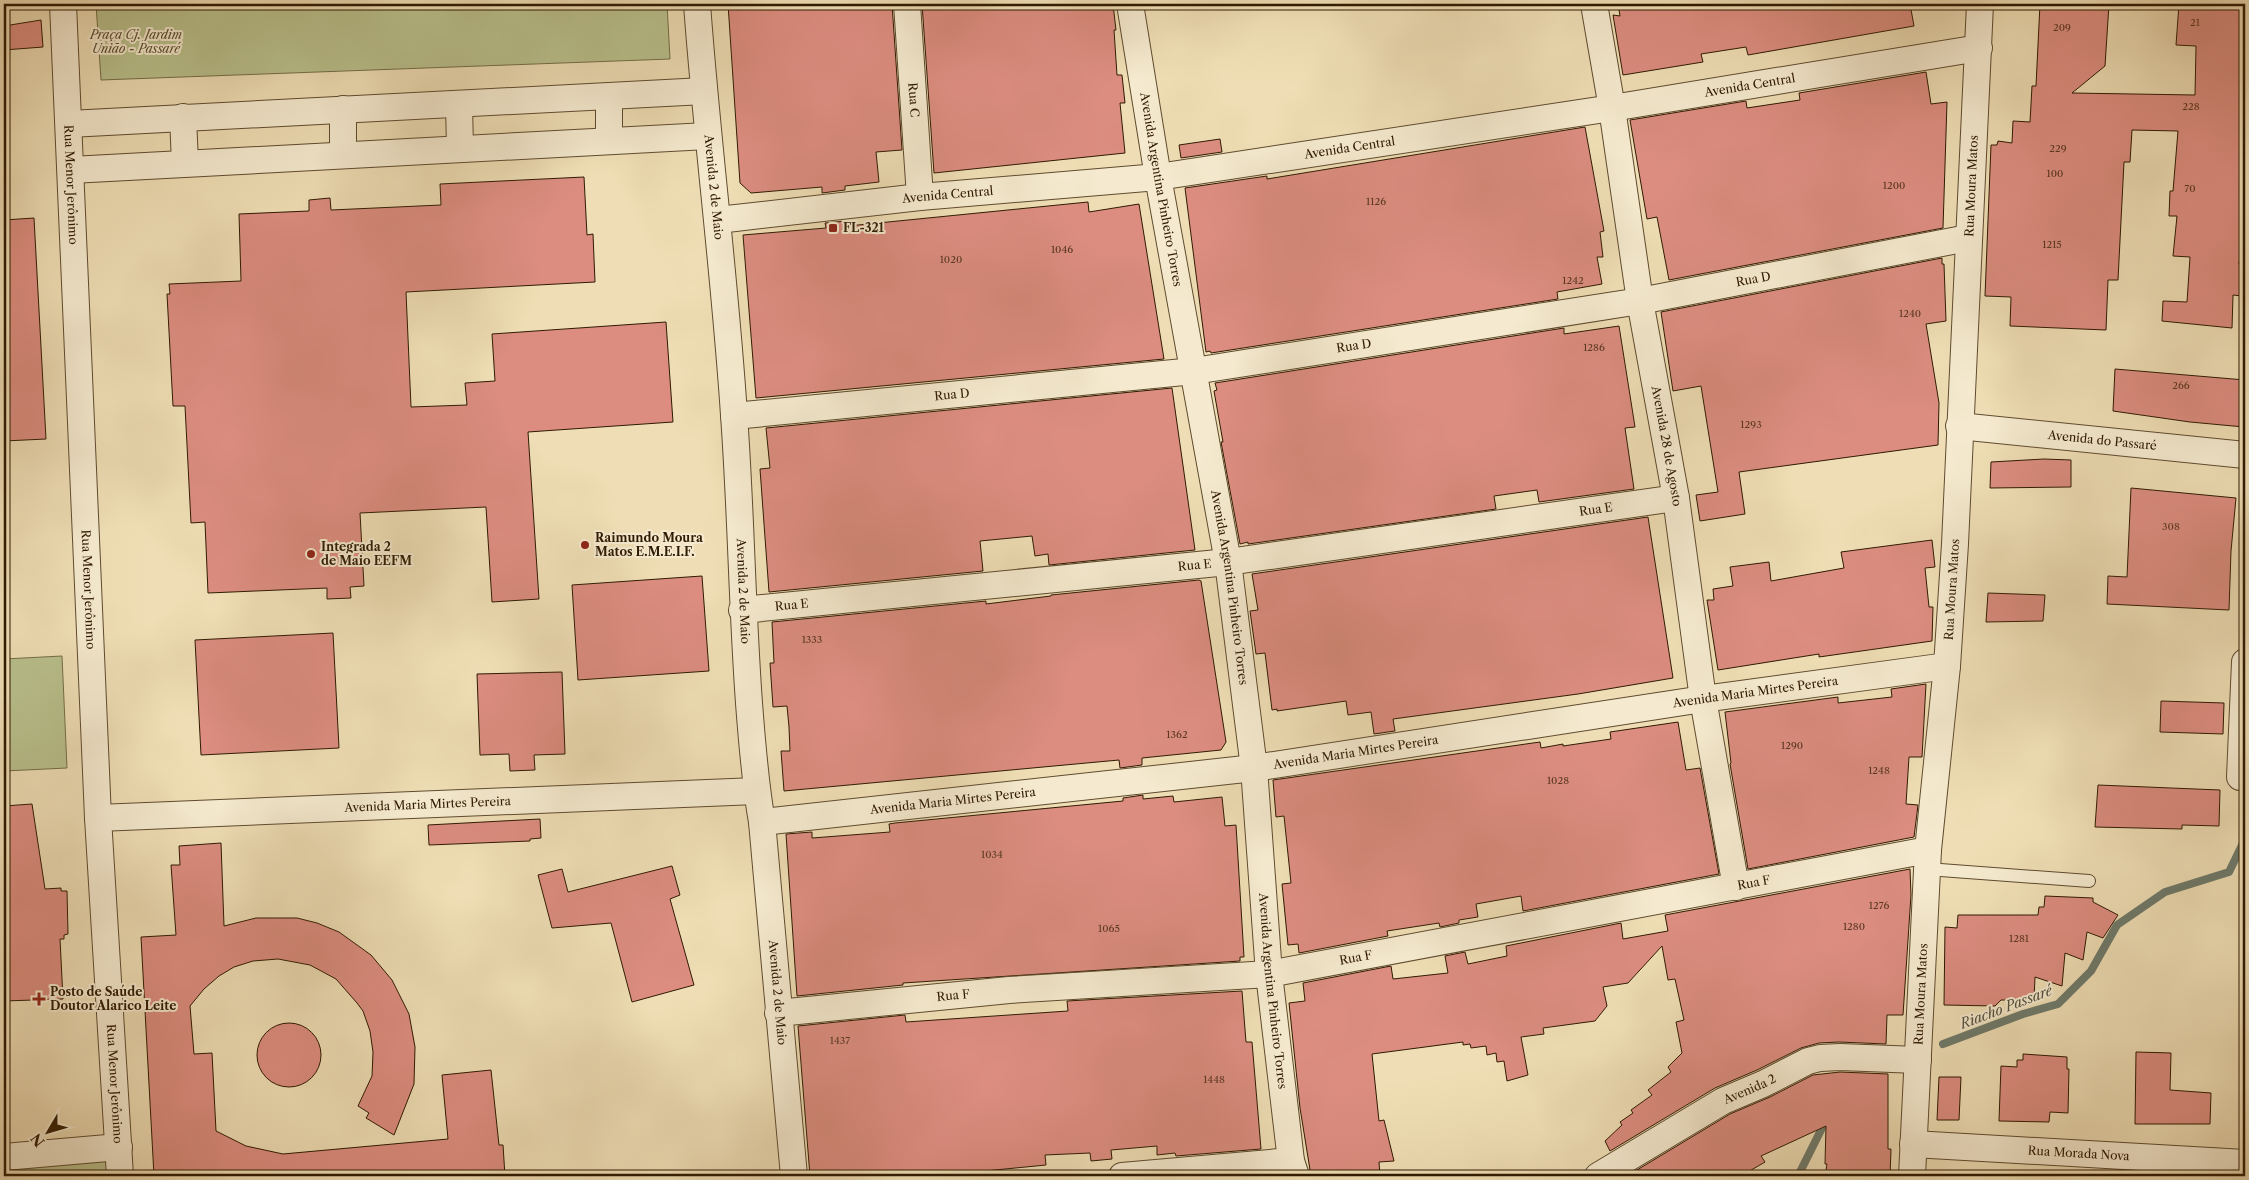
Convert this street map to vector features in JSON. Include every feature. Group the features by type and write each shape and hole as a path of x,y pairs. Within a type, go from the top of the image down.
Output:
{"street":[{"name":"Rua Menor Jerônimo","path":"63,4 98,818 120,1176"},
{"name":"Avenida 2 de Maio","path":"697,4 707,136 718,220 734,416 742,610 756,790 762,822 794,1176"},
{"name":"Rua C","path":"907,4 920,196"},
{"name":"Avenida Argentina Pinheiro Torres","path":"1130,4 1158,177 1228,562 1254,768 1269,974 1294,1169"},
{"name":"Avenida 28 de Agosto","path":"1594,4 1612,108 1640,301 1676,498 1703,699 1736,887"},
{"name":"Rua Moura Matos","path":"1912,1176 1928,860 1947,666 1955,544 1980,4"},
{"name":"Avenida Central","path":"718,220 920,196 1158,177 1612,108 1979,48"},
{"path":"68,124 704,91"},
{"path":"609,96 609,141"},
{"path":"459,104 460,149"},
{"path":"343,109 344,155"},
{"path":"184,117 185,163"},
{"path":"71,170 707,136"},
{"name":"Rua D","path":"734,416 1194,371 1640,301 1968,238"},
{"name":"Avenida do Passaré","path":"1959,426 2245,455"},
{"name":"Rua E","path":"742,610 1228,562 1676,498"},
{"path":"2240,777 2245,662"},
{"name":"Avenida Maria Mirtes Pereira","path":"762,822 1254,768 1703,699 1947,666"},
{"name":"Avenida Maria Mirtes Pereira","path":"98,818 756,790"},
{"name":"Rua F","path":"778,1013 1009,990 1269,974 1736,887 1928,860"},
{"name":"Avenida 2","path":"1598,1176 1723,1101 1808,1061 1840,1057 1918,1060"},
{"name":"Rua Morada Nova","path":"1913,1144 2238,1167"},
{"path":"4,1157 119,1147"},
{"path":"1122,1176 1294,1169"}],"lane":[{"path":"1928,860 2089,881"}],"green space":[{"name":"Praça Cj. Jardim União - Passaré","path":"96,4 667,4 670,59 101,80"},
{"path":"62,656 67,768 4,771 4,659"},
{"path":"106,1157 107,1176 4,1176 4,1168"}],"building":[{"path":"728,4 892,4 902,150 876,152 879,182 845,186 845,190 822,193 822,187 751,193 740,183"},
{"path":"922,4 1113,4 1116,30 1114,30 1117,75 1122,75 1125,103 1120,103 1125,153 934,173"},
{"path":"1618,4 1910,4 1914,26 1748,55 1746,47 1701,54 1703,62 1623,75 1613,15 1620,16"},
{"path":"2040,4 2109,4 2105,66 2072,93 2195,95 2196,46 2176,45 2179,4 2245,4 2245,219 2239,264 2244,265 2242,296 2233,295 2232,328 2162,321 2163,301 2187,302 2190,257 2173,256 2177,216 2169,216 2170,191 2173,191 2178,131 2132,130 2130,162 2124,162 2118,280 2108,280 2106,330 2010,326 2011,297 1985,296 1991,145 1997,145 1998,141 2012,143 2013,121 2030,122 2032,86 2036,86"},
{"path":"41,20 43,47 4,50 4,26"},
{"path":"1926,72 1931,104 1947,102 1943,228 1669,280 1657,217 1647,219 1630,120 1746,101 1747,108 1800,100 1799,93"},
{"path":"1585,127 1604,231 1600,232 1603,257 1597,257 1602,284 1557,292 1558,299 1211,353 1210,351 1206,352 1185,188 1267,176 1267,179"},
{"path":"1220,139 1222,152 1181,158 1179,145"},
{"path":"584,177 587,235 593,234 595,282 406,292 411,407 467,405 465,383 495,381 492,334 666,322 673,422 528,432 539,599 492,602 486,507 360,513 364,586 350,587 351,598 327,599 327,588 208,593 205,522 191,523 185,406 173,406 167,294 170,294 169,284 241,281 239,214 309,211 309,200 330,198 331,210 441,205 440,184"},
{"path":"1088,202 1089,212 1139,204 1164,359 756,398 743,235 826,228 825,223 846,221 846,226 848,226"},
{"path":"34,218 46,439 4,441 4,220"},
{"path":"1942,258 1942,264 1944,264 1946,321 1926,324 1939,403 1938,445 1739,472 1745,514 1700,521 1696,495 1718,492 1701,386 1673,391 1661,312"},
{"path":"1619,326 1635,427 1625,428 1634,489 1539,502 1537,490 1494,496 1496,509 1240,544 1221,442 1223,442 1214,391 1217,390 1215,383 1564,328 1564,334"},
{"path":"2115,369 2245,380 2244,427 2190,422 2113,411"},
{"path":"1172,388 1195,550 1049,565 1048,554 1035,556 1032,536 980,541 983,571 769,592 760,469 770,468 766,428"},
{"path":"2044,459 2071,460 2071,487 1990,488 1991,462"},
{"path":"2131,488 2236,498 2231,551 2229,610 2107,604 2108,576 2127,577"},
{"path":"1648,517 1673,678 1578,694 1393,719 1395,731 1374,734 1371,712 1348,715 1346,701 1277,711 1277,709 1272,710 1265,653 1256,654 1250,611 1258,610 1252,574"},
{"path":"1932,540 1935,567 1925,568 1929,607 1933,607 1932,641 1819,657 1819,654 1718,670 1707,600 1714,600 1713,589 1733,586 1730,567 1769,562 1771,581 1844,568 1841,552"},
{"path":"702,576 709,671 578,680 572,585"},
{"path":"1201,581 1226,742 1221,750 1142,758 1142,765 1120,768 1119,760 784,791 781,751 790,751 789,727 787,706 773,707 770,663 774,663 772,622 986,601 986,604 1051,595"},
{"path":"1988,593 2045,595 2043,621 1986,622"},
{"path":"333,633 339,748 201,755 195,640"},
{"path":"562,672 565,754 534,755 535,770 510,771 509,754 480,755 477,674"},
{"path":"1926,684 1922,757 1909,757 1906,804 1918,805 1914,837 1748,869 1730,764 1725,712 1838,697 1838,703 1892,697 1891,689"},
{"path":"2161,701 2224,703 2223,734 2160,732"},
{"path":"1678,722 1686,770 1700,768 1719,874 1523,911 1521,896 1476,904 1478,917 1459,920 1459,923 1440,927 1439,923 1387,931 1388,936 1299,953 1298,944 1288,945 1282,884 1291,883 1284,816 1276,817 1273,780 1540,742 1541,748 1563,744 1563,746 1611,739 1610,732"},
{"path":"2098,785 2220,790 2219,826 2182,825 2182,829 2095,827"},
{"path":"1143,795 1143,799 1173,796 1174,802 1222,797 1225,826 1236,825 1244,957 1240,957 1240,961 903,983 903,985 797,996 786,834 812,832 812,838 890,832 889,824 895,823 1123,801 1123,798"},
{"path":"32,804 45,889 61,888 61,891 67,891 68,934 64,935 64,939 60,939 63,999 4,1001 4,806"},
{"path":"540,819 541,838 530,839 530,841 429,845 428,825"},
{"path":"221,843 224,926 256,918 297,918 317,923 339,932 371,955 392,980 409,1014 415,1047 414,1084 394,1135 366,1118 369,1113 358,1106 372,1076 373,1052 370,1031 363,1011 336,979 310,965 278,959 253,961 234,967 219,976 204,989 190,1006 194,1054 212,1053 216,1131 246,1146 283,1154 448,1139 442,1075 491,1070 499,1145 503,1145 505,1176 154,1176 141,937 176,935 171,865 180,865 179,846"},
{"path":"672,866 680,895 670,899 694,985 632,1002 611,923 552,928 538,875 562,869 568,892"},
{"path":"1910,869 1911,895 1903,1015 1887,1015 1886,1044 1839,1042 1819,1043 1801,1048 1715,1088 1610,1151 1605,1141 1622,1125 1620,1122 1633,1113 1631,1110 1652,1095 1648,1090 1671,1072 1668,1067 1682,1053 1676,1022 1684,1020 1675,979 1668,980 1662,946 1628,983 1603,987 1607,1006 1595,1021 1543,1028 1544,1034 1521,1037 1528,1075 1507,1081 1504,1061 1497,1062 1496,1053 1487,1055 1486,1046 1471,1048 1470,1044 1463,1045 1463,1042 1372,1054 1379,1121 1384,1120 1394,1161 1379,1162 1380,1176 1311,1176 1300,1108 1289,1003 1305,1001 1303,983 1391,966 1393,979 1448,973 1445,956 1465,952 1468,964 1507,956 1506,946 1621,923 1623,939 1668,931 1665,915"},
{"path":"2045,896 2093,898 2093,902 2118,915 2103,938 2087,932 2083,960 2065,953 2062,986 2035,977 2034,1000 2001,1000 1995,1006 1944,1005 1945,927 1957,928 1958,915 2038,915 2039,907 2044,907"},
{"path":"1242,991 1246,1042 1252,1042 1261,1149 1176,1156 1175,1153 1157,1155 1157,1146 1111,1150 1112,1159 1091,1161 1090,1153 1045,1155 1046,1165 934,1176 810,1176 798,1026 905,1015 906,1022 1068,1011 1067,1001"},
{"path":"283,1023 295,1023 312,1032 319,1043 321,1055 319,1067 312,1078 295,1087 283,1087 271,1082 262,1073 257,1061 257,1049 262,1037 271,1028"},
{"path":"2136,1052 2171,1053 2170,1090 2211,1093 2210,1124 2135,1124"},
{"path":"2023,1054 2067,1057 2067,1069 2069,1069 2068,1113 2050,1112 2049,1122 1999,1121 2001,1066 2017,1067 2017,1060 2023,1060"},
{"path":"1840,1072 1888,1074 1888,1149 1891,1149 1890,1176 1825,1176 1827,1164 1825,1164 1826,1126 1761,1156 1765,1162 1741,1176 1627,1176 1730,1114 1770,1097 1813,1075"},
{"path":"1939,1077 1961,1077 1959,1120 1937,1120"}],"waterway":[{"name":"Riacho Passaré","path":"1943,1044 2023,1014 2058,1004 2091,971 2117,925 2165,892 2229,872 2245,839"},
{"name":"Riacho Passaré","path":"1798,1176 1826,1120"}],"place":[{"name":"FL-321","path":"833,228"},
{"name":"Raimundo Moura Matos E.M.E.I.F.","path":"585,545"},
{"name":"Integrada 2 de Maio EEFM","path":"311,554"},
{"name":"Posto de Saúde Doutor Alarico Leite","path":"39,999"}]}
